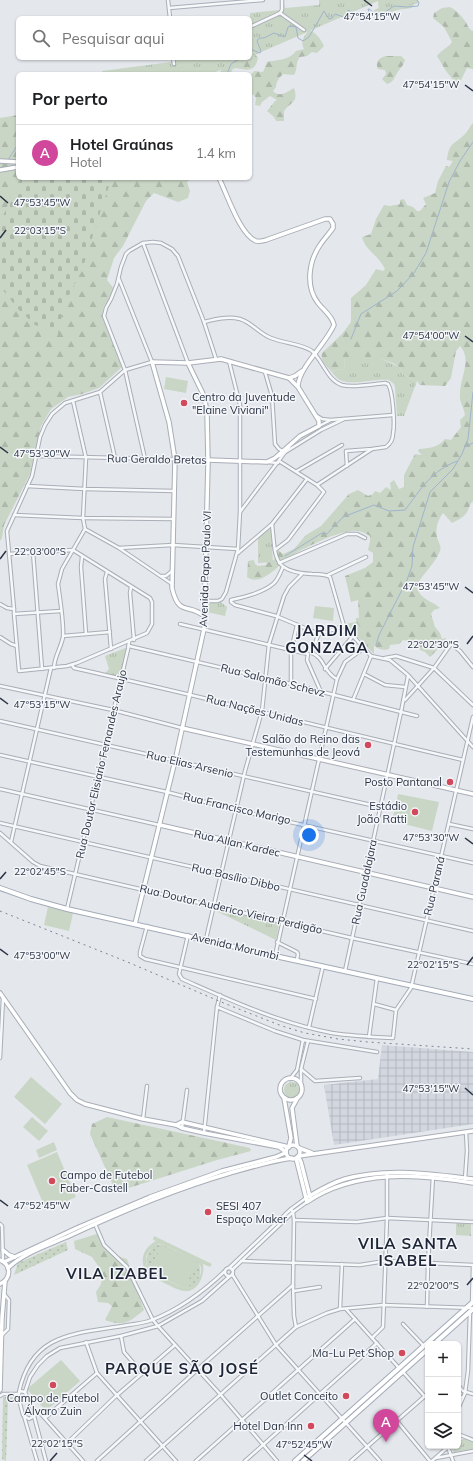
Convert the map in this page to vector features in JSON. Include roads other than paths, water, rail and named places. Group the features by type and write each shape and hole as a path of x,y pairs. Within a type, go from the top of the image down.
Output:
{"main road":[{"name":"Avenida Morumbi","path":"0,888 31,899 67,909 206,939 275,956 473,998"},
{"path":"437,1341 471,1307"},
{"path":"303,1461 399,1368 471,1307"},
{"path":"296,1461 425,1353"}],"street":[{"path":"168,0 170,16"},
{"path":"169,8 263,0"},
{"path":"252,26 280,13 282,10 282,0"},
{"path":"280,13 304,30"},
{"path":"173,60 174,64"},
{"path":"0,161 16,162"},
{"path":"2,170 16,167"},
{"path":"221,180 241,226 246,234 258,241 266,240 325,219 330,219 333,222 333,228 316,252 310,273 312,292 315,299 331,318 334,325 303,370 299,379 298,387"},
{"path":"145,459 125,370 104,316 119,279 120,267 129,251 143,243 153,242 161,243 172,249 178,256 204,322 216,359"},
{"name":"Avenida Papa Paulo VI","path":"135,924 160,826 204,629 208,460 207,407 202,390 188,362 143,243"},
{"path":"119,279 152,362 169,422 175,460 172,571 173,593 179,605 185,609 196,610 205,617"},
{"path":"204,322 222,318 245,321 263,335 308,349 315,354 334,380 341,384 350,386 388,384 391,388 394,433 389,444 386,447 372,450 346,451 347,466"},
{"path":"9,554 73,550 150,598 152,602 152,627 145,635 134,640 72,665 19,671 7,531 32,476 41,433 47,421 58,408 65,403 100,392 125,370 152,362 188,362 221,359 289,378 298,387 316,415 319,421 319,426"},
{"path":"196,610 204,601 218,601 224,596 238,554 240,512 240,405 229,361"},
{"path":"289,378 295,376 303,370"},
{"path":"265,371 272,396 275,444 284,452"},
{"path":"100,392 115,458"},
{"path":"11,842 44,696 63,636 58,584 59,575 85,529 86,458 73,401"},
{"path":"316,415 322,419 332,420 393,415"},
{"path":"267,462 321,430 344,419"},
{"path":"240,512 284,452 300,436 332,420"},
{"path":"297,471 342,445"},
{"path":"317,485 372,450"},
{"name":"Rua Geraldo Bretas","path":"36,456 278,462 297,471 317,485 324,492 288,540 275,550"},
{"path":"238,554 272,524 307,478"},
{"path":"27,486 174,491"},
{"path":"14,515 84,518 173,519"},
{"path":"272,524 277,560 282,568 302,574 328,575 366,557"},
{"path":"85,529 118,548 172,584"},
{"path":"279,564 326,542 351,533 365,538"},
{"path":"118,548 173,545 238,549"},
{"path":"33,552 42,669"},
{"path":"82,557 81,567 86,634"},
{"path":"282,568 276,580 271,585 252,594 230,600 233,604 277,617 319,634 344,626"},
{"path":"159,575 166,576 172,571"},
{"path":"107,572 105,579 111,649"},
{"path":"206,939 252,743 262,711 269,644 286,591 302,574"},
{"path":"328,575 331,579 344,626 371,656 383,658 392,662 408,675 473,747"},
{"path":"131,587 130,593 134,640"},
{"path":"0,604 7,608 14,609"},
{"path":"14,614 61,610"},
{"path":"180,624 308,654 312,653 319,657 330,675 336,679"},
{"path":"291,684 291,649 297,625"},
{"path":"63,636 110,632"},
{"path":"312,653 319,634"},
{"path":"326,668 353,636"},
{"path":"0,637 17,646"},
{"name":"Rua Doutor Elisiario Fernandes Araujo","path":"67,909 129,646 128,642"},
{"path":"404,702 434,668 451,644 460,651 473,667"},
{"name":"Rua Salomão Schevz","path":"129,646 291,684 417,716"},
{"path":"275,956 336,679 345,662 364,648"},
{"path":"308,654 307,660 321,692"},
{"path":"353,700 371,656"},
{"path":"383,658 396,656 434,668 473,705"},
{"name":"Rua Nações Unidas","path":"72,665 74,668 262,711 326,728 463,760"},
{"path":"364,674 385,685 405,688"},
{"name":"Rua Guadalajara","path":"345,971 404,702 408,675"},
{"path":"0,686 113,710 182,728 473,794"},
{"name":"Rua Paraná","path":"396,1010 411,988 473,717"},
{"name":"Rua Elias Arsenio","path":"0,721 380,807"},
{"name":"Rua Francisco Marigo","path":"0,755 473,863"},
{"name":"Rua Allan Kardec","path":"0,789 473,897"},
{"name":"Rua Basílio Dibbo","path":"0,823 473,931"},
{"path":"449,824 473,829"},
{"name":"Rua Doutor Auderico Vieira Perdigão","path":"0,833 38,865 352,938 473,964"},
{"path":"147,926 140,952 140,956 145,959 316,1000"},
{"path":"188,935 179,974 180,978 272,1016 334,1033 392,1038 396,1010 374,1004"},
{"path":"277,942 297,952 297,960"},
{"path":"309,1027 323,966"},
{"path":"370,1037 377,977"},
{"path":"0,993 70,1093 77,1100 85,1104 143,1119 176,1125 204,1134 279,1147 296,1157 301,1162 308,1199"},
{"path":"204,1134 217,1007 220,995"},
{"path":"0,1058 3,997"},
{"path":"217,1007 275,1031 303,1040 377,1052"},
{"path":"2,1261 16,1257 150,1196 200,1178 278,1156 286,1152 292,1138 284,1098 281,1092 281,1085 297,1070 303,1040"},
{"path":"296,1157 300,1152 292,1108 302,1092 301,1069 308,1041"},
{"path":"301,1069 315,1081 360,1078"},
{"path":"290,1078 297,1080 301,1084"},
{"path":"143,1119 147,1086"},
{"path":"182,1128 187,1090"},
{"path":"284,1098 291,1100 298,1098"},
{"path":"176,1125 182,1122 204,1126 289,1146 293,1145 307,1152 317,1153"},
{"path":"8,1268 21,1258 95,1224 183,1188 264,1163 317,1153 473,1131"},
{"path":"465,1180 467,1152 466,1132"},
{"path":"37,1461 18,1393 21,1381 28,1365 39,1350 53,1342 70,1336 152,1320 185,1303 202,1292 229,1268 290,1209 336,1182 361,1175 387,1174 433,1176 465,1180 473,1183"},
{"path":"372,1338 383,1327 387,1174"},
{"path":"427,1307 433,1176"},
{"path":"465,1180 473,1179"},
{"path":"46,1461 35,1414 25,1392 30,1378 38,1365 47,1356 60,1348 121,1336 158,1326 202,1301 231,1275 232,1270 241,1261 308,1199"},
{"path":"290,1209 293,1212 294,1220 293,1285 294,1316 296,1327"},
{"path":"294,1220 357,1222 387,1218 473,1222"},
{"path":"0,1224 2,1226 4,1250 2,1261"},
{"path":"95,1224 104,1245 128,1267 152,1320 220,1394 278,1461"},
{"path":"4,1250 9,1255 16,1257"},
{"path":"0,1390 2,1335 1,1318 5,1281 9,1275 8,1268 2,1261"},
{"path":"241,1261 360,1265 385,1261 473,1265 471,1343 465,1391 461,1402"},
{"path":"340,1309 342,1264"},
{"path":"225,1271 226,1274 231,1275 259,1316 276,1345 380,1461"},
{"path":"0,1284 5,1281"},
{"path":"97,1461 293,1285"},
{"path":"294,1291 320,1287"},
{"path":"2,1335 8,1329 9,1300 3,1293"},
{"path":"146,1461 296,1327 327,1313 340,1309 383,1305 471,1307"},
{"path":"346,1309 399,1368"},
{"path":"196,1461 355,1319"},
{"path":"403,1324 424,1346"},
{"path":"121,1336 124,1352 142,1373"},
{"path":"86,1342 97,1373 116,1396 176,1461"},
{"path":"246,1461 377,1343"},
{"path":"68,1443 116,1396 175,1345"},
{"path":"468,1371 473,1372"},
{"path":"351,1461 424,1396 403,1372"},
{"path":"45,1418 97,1373"},
{"path":"461,1388 473,1394"},
{"path":"0,1396 3,1394 18,1393 22,1391 25,1392"},
{"path":"461,1398 464,1395"},
{"path":"23,1415 29,1418 40,1413 83,1461"},
{"path":"397,1421 431,1461 446,1449"},
{"path":"462,1435 473,1440"},
{"path":"450,1449 453,1461"},
{"path":"436,1458 473,1451"}],"waterway":[{"path":"252,50 260,53 261,51 257,41 259,38 264,38 274,33 285,37 288,27 291,26 296,27 298,38 303,41 309,37 324,11 329,19 335,14 349,19 351,18 348,10 351,12 367,14 369,9 376,14 382,14 394,6 418,6 419,3 417,0"},
{"path":"228,72 231,64 238,60"},
{"path":"351,339 361,314 397,291 414,273 426,253 449,182 460,161 473,142"},
{"path":"8,160 16,147"},
{"path":"376,645 379,635 407,580 412,566 413,547 430,492 453,469 462,454 468,439 473,392"},
{"path":"466,446 473,443"},
{"path":"285,556 322,533 327,534 343,517 374,505 389,511 405,510 427,481 440,470 457,461"}],"railway":[{"path":"0,911 125,961 226,1004 282,1026 305,1033 338,1039 368,1042 473,1049"}],"place":[{"name":"Centro da Juventude \"Elaine Viviani\"","path":"184,403"},
{"name":"Salão do Reino das Testemunhas de Jeová","path":"368,745"},
{"name":"Posto Pantanal","path":"450,782"},
{"name":"Estádio João Ratti","path":"415,812"},
{"name":"Campo de Futebol Faber-Castell","path":"52,1181"},
{"name":"SESI 407 Espaço Maker","path":"208,1212"},
{"name":"Ma-Lu Pet Shop","path":"402,1353"},
{"name":"Campo de Futebol Álvaro Zuin","path":"53,1385"},
{"name":"Outlet Conceito","path":"346,1396"},
{"name":"Hotel Dan Inn","path":"311,1426"},
{"name":"Hotel Graúnas","path":"386,1442"}],"district":[{"name":"JARDIM GONZAGA","path":"327,638"},
{"name":"VILA SANTA ISABEL","path":"408,1252"},
{"name":"VILA IZABEL","path":"117,1273"},
{"name":"PARQUE SÃO JOSÉ","path":"182,1368"}]}
